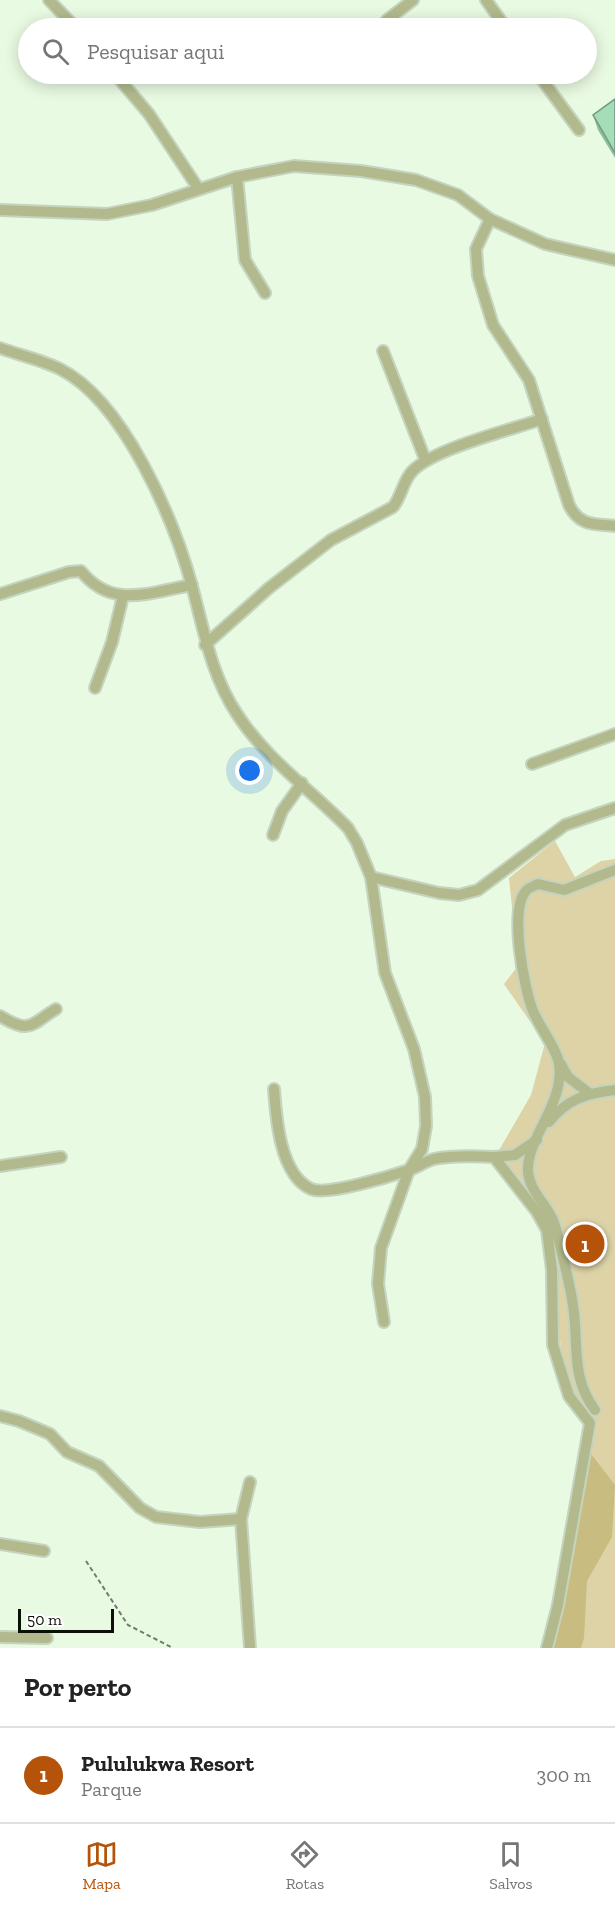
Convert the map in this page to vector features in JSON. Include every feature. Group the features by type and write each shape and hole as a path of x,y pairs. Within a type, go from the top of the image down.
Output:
{"street":[{"path":"49,0 66,18"},
{"path":"390,18 413,0"},
{"path":"486,0 499,18"},
{"path":"124,84 149,114 198,188"},
{"path":"545,84 579,130"},
{"path":"0,210 107,214 152,206 198,188 237,177 294,166 361,171 416,180 458,195 490,219 545,244 615,260"},
{"path":"237,177 245,260 266,293"},
{"path":"490,219 476,249 478,276 493,325 529,380 575,517 586,524 615,526"},
{"path":"0,348 61,369 93,394 106,410 148,471 192,585 205,645 237,714 348,828 371,877 386,973 414,1049 425,1097 426,1126 422,1149 409,1170 381,1248 378,1284 384,1322"},
{"path":"384,351 425,459"},
{"path":"205,645 269,588 332,540 393,507 400,499 410,474 425,459 542,419"},
{"path":"0,594 69,572 81,571 100,591 123,596 192,585"},
{"path":"95,688 112,642 123,596"},
{"path":"531,764 615,734"},
{"path":"273,835 282,811 302,783"},
{"path":"371,877 439,893 459,894 478,890 565,825 615,808"},
{"path":"589,1094 568,1077 533,1010 524,975 517,910 525,891 538,884 564,890 615,870"},
{"path":"0,1016 19,1026 28,1026 37,1024 56,1009"},
{"path":"559,1061 560,1078 553,1105 530,1156 528,1173 534,1191 547,1208 555,1225 573,1307 576,1368 586,1398 595,1410"},
{"path":"274,1089 277,1128 285,1157 302,1182 312,1190 326,1191 409,1170 433,1160 515,1155 538,1139 551,1119 567,1103 589,1094 615,1090"},
{"path":"0,1166 61,1157"},
{"path":"494,1157 537,1212 547,1230 552,1269 552,1345 569,1396 590,1423 558,1605 547,1648"},
{"path":"0,1416 50,1434 67,1452 99,1466 140,1508 156,1517 200,1522 241,1519"},
{"path":"250,1482 241,1519 250,1648"},
{"path":"0,1545 44,1551"},
{"path":"0,1637 47,1638"}],"path":[{"path":"86,1561 128,1625 173,1648"}],"shaded area":[{"path":"555,841 575,877 601,861 615,859 615,1648 553,1648 562,1608 593,1421 574,1395 565,1372 559,1332 556,1252 549,1222 529,1190 498,1152 531,1095 545,1043 504,984 518,966 509,878"},
{"path":"588,1450 615,1485 612,1537 587,1581 584,1638 581,1648 553,1648 562,1608"}],"building":[{"path":"615,99 615,153 593,115"}],"place":[{"name":"Pululukwa Resort","path":"585,1244"}]}
